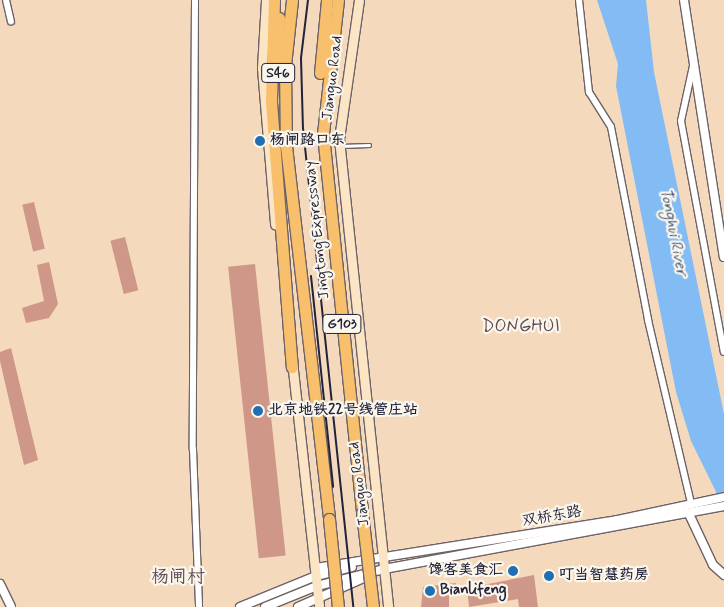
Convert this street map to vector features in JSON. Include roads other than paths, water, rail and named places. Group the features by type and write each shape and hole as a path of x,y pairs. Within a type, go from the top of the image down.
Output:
{"highway":[{"path":"274,0 271,102 292,367"},
{"name":"S46","path":"281,0 278,72 286,146"},
{"name":"Jingtong Expressway","path":"292,0 284,66 286,146 338,607"},
{"path":"322,134 320,77 327,0"},
{"name":"Jingtong Expressway","path":"338,0 322,134 373,607"}],"main road":[{"path":"266,0 266,140 319,603"},
{"name":"Jianguo Road","path":"359,0 342,103 340,146 388,607"}],"street":[{"path":"6,0 11,21"},
{"path":"195,0 193,449 199,607"},
{"path":"579,0 589,92 611,127 648,320 691,504"},
{"path":"684,0 695,60 724,257"},
{"path":"695,60 680,121 724,352"},
{"name":"双桥东路","path":"265,607 317,586 383,564 724,497"},
{"name":"双桥东路","path":"240,607 316,572 383,564 689,514 724,506"},
{"path":"689,514 713,565 724,575"},
{"name":"双桥东路","path":"298,607 319,603 383,564"},
{"path":"0,584 10,607"}],"lane":[{"path":"340,146 369,145"}],"water":[{"name":"Tonghui River","path":"597,0 646,0 654,72 724,414 724,508 691,441 676,392 616,86 618,64"}],"railway":[{"path":"308,0 301,58 303,128 353,607"},
{"path":"311,276 333,487"}],"place":[{"name":"杨闸路口东","path":"260,141"},
{"name":"北京地铁22号线管庄站","path":"258,411"},
{"name":"馋客美食汇","path":"513,571"},
{"name":"叮当智慧药房","path":"549,576"},
{"name":"Bianlifeng","path":"430,591"}],"district":[{"name":"DONGHUI","path":"521,326"},
{"name":"杨闸村","path":"178,577"}]}
